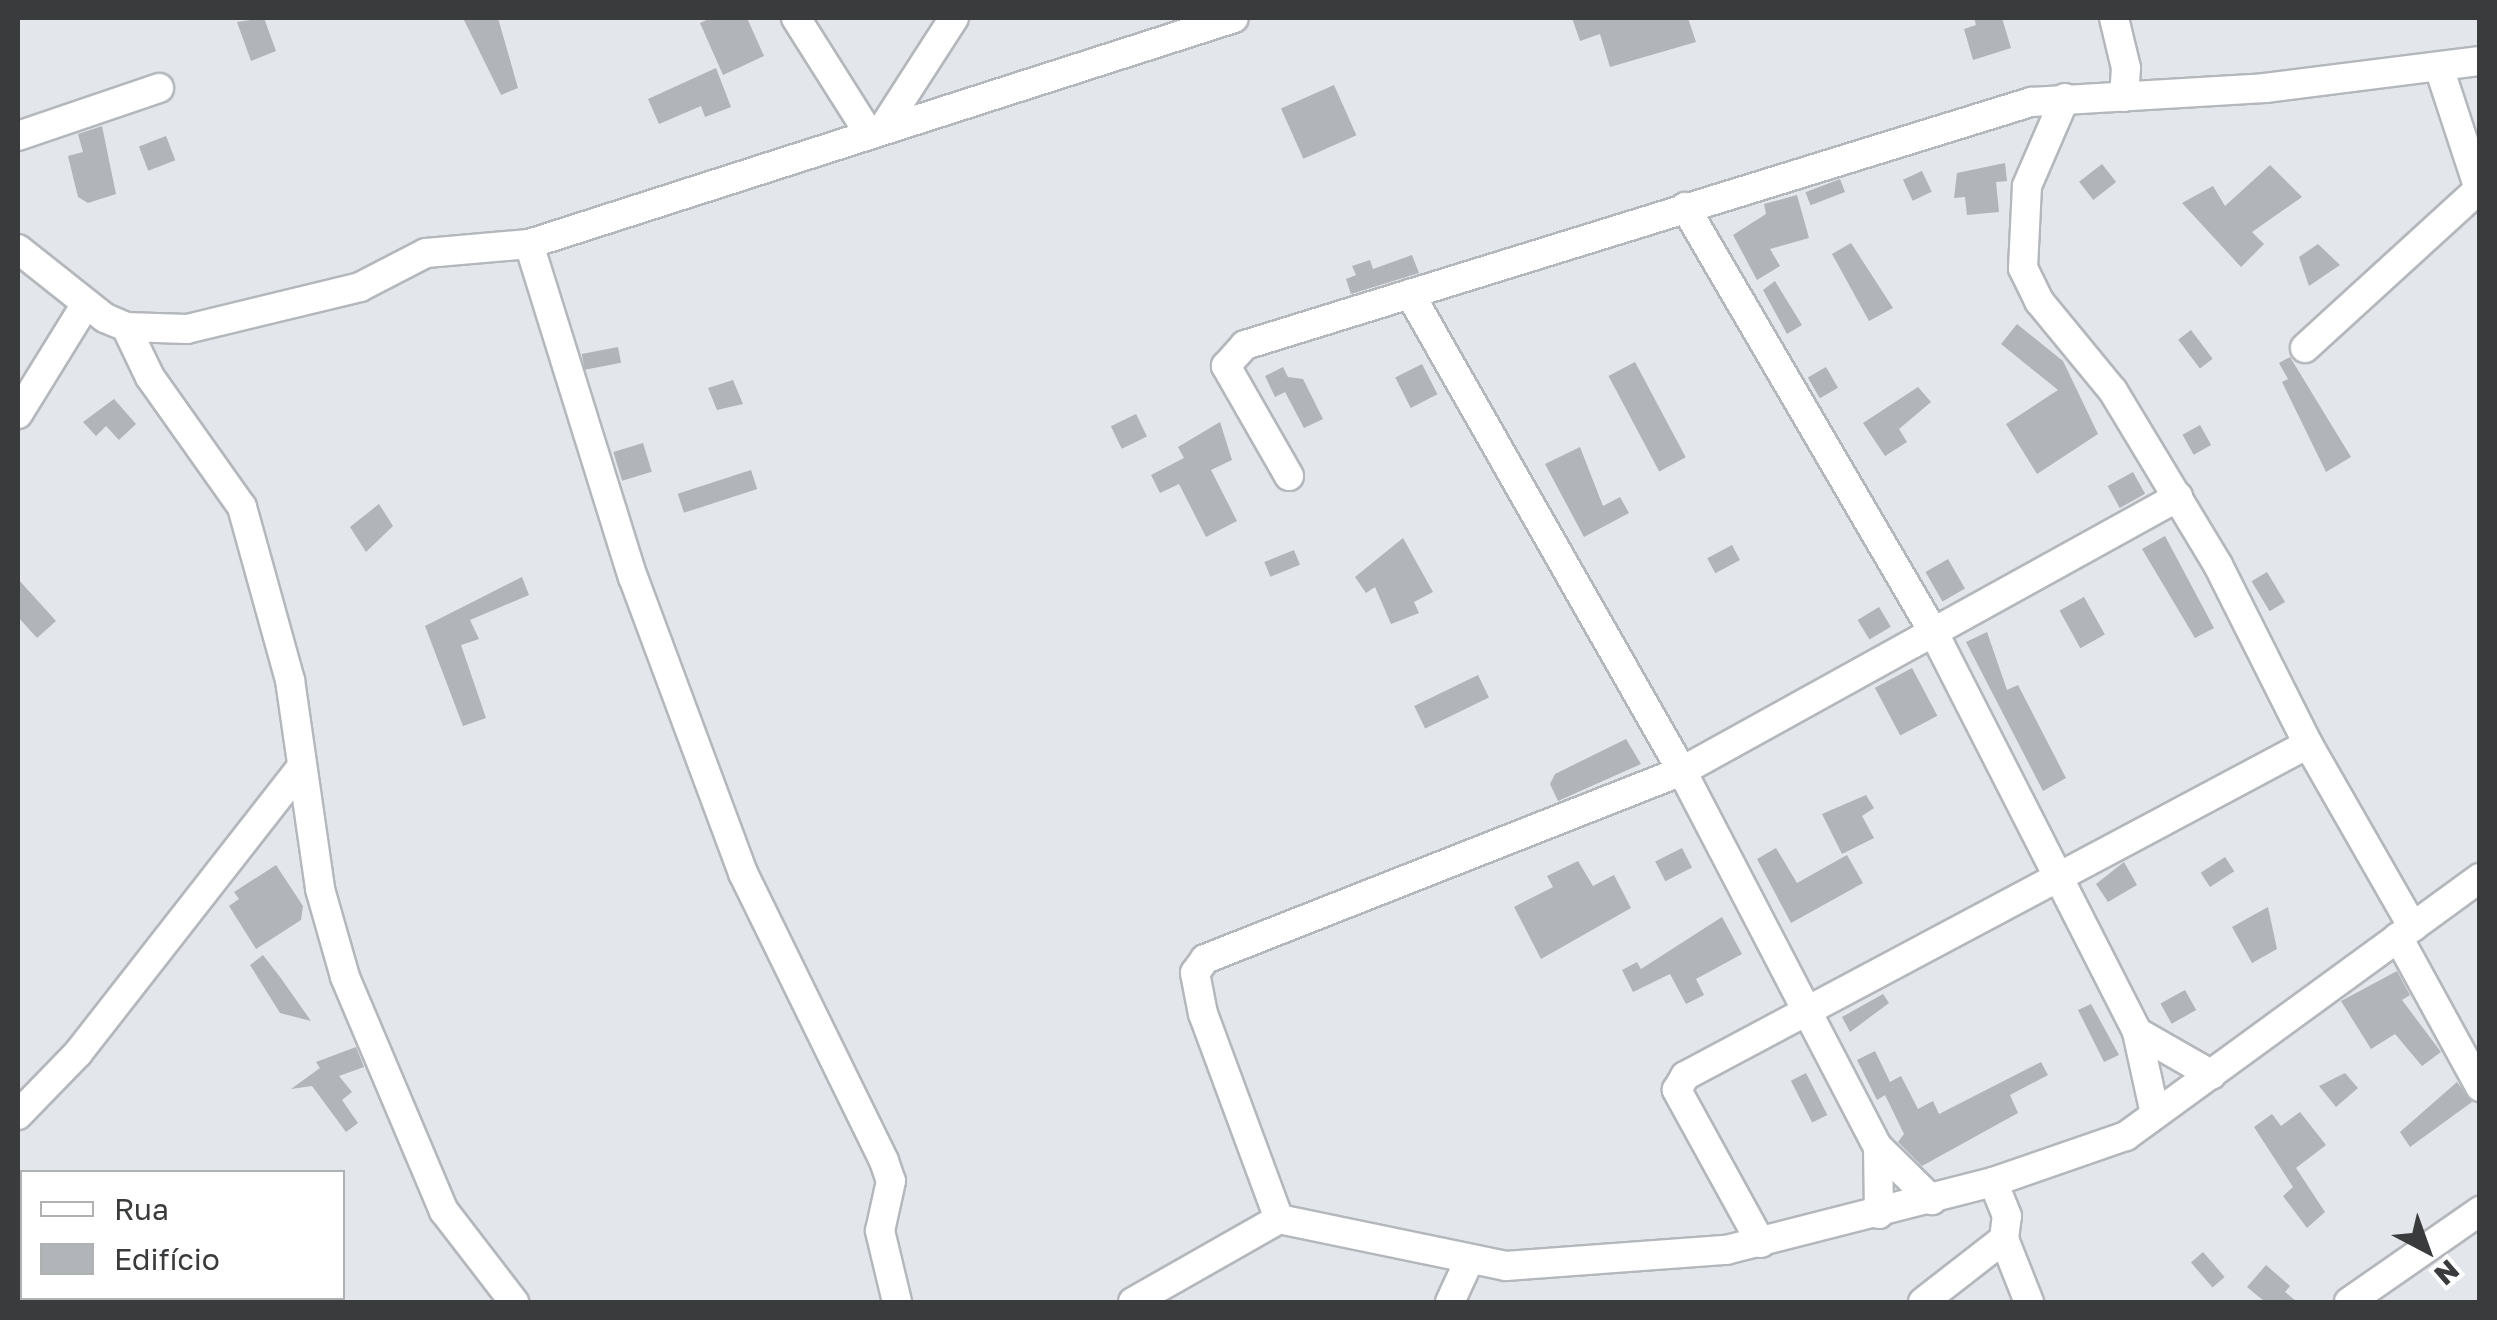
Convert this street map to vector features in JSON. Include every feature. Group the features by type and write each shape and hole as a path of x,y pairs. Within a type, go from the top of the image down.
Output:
{"street":[{"path":"796,18 876,130"},
{"path":"876,130 954,18"},
{"path":"18,249 84,307 126,328 187,329 360,287 426,254 530,244 1234,18"},
{"path":"2114,18 2124,97"},
{"path":"1288,476 1226,366 1229,357 1245,345 1685,207 2066,98 2124,97 2480,60"},
{"path":"2305,348 2479,189 2439,66"},
{"path":"18,136 159,88"},
{"path":"2066,98 2027,186 2024,268 2039,301 2113,390 2178,497 2406,932 2480,1088"},
{"path":"1685,207 1934,633 2054,876 2137,1032 2155,1114"},
{"path":"530,244 634,578 743,873 884,1161 891,1182 880,1231 897,1302"},
{"path":"1410,294 1682,771 1878,1147 1932,1200"},
{"path":"18,414 84,307"},
{"path":"126,328 242,507 290,680 300,769 346,976 444,1210 514,1302"},
{"path":"1278,1220 1203,1014 1195,973 1205,959 1682,771 2178,497"},
{"path":"1760,1243 1678,1082 1805,1006 2308,744"},
{"path":"18,1115 78,1053 300,769"},
{"path":"1133,1302 1278,1220 1468,1264 1760,1243 1993,1182 2126,1136 2480,878"},
{"path":"2137,1032 2212,1075"},
{"path":"1878,1147 1879,1214"},
{"path":"1993,1182 2006,1216 2004,1239 2029,1302"},
{"path":"2349,1302 2480,1211"},
{"path":"1923,1302 2004,1239"},
{"path":"1450,1302 1468,1264"}],"building":[{"path":"264,18 276,51 251,61 237,22"},
{"path":"463,18 498,18 518,88 501,95"},
{"path":"711,18 747,18 764,56 723,75 700,23"},
{"path":"1572,18 1688,18 1696,42 1610,67 1600,34 1580,41"},
{"path":"1974,18 2002,18 2011,48 1973,60 1964,29 1976,25"},
{"path":"716,68 731,107 705,117 701,106 659,124 648,99"},
{"path":"1334,85 1356,135 1303,159 1281,109"},
{"path":"102,126 116,194 88,203 78,197 68,156 83,152 78,134"},
{"path":"166,136 175,160 148,171 139,146"},
{"path":"2005,163 2007,181 1996,182 1999,212 1967,215 1965,197 1954,198 1957,173"},
{"path":"2102,164 2116,182 2093,200 2079,182"},
{"path":"2270,165 2302,197 2252,232 2264,244 2241,267 2182,203 2213,186 2225,206"},
{"path":"1922,171 1932,192 1913,201 1903,180"},
{"path":"1840,179 1845,192 1810,205 1805,192"},
{"path":"1797,195 1809,238 1770,249 1780,266 1757,280 1733,235 1766,214 1764,204"},
{"path":"1851,243 1893,308 1869,321 1832,254"},
{"path":"2318,244 2340,265 2309,286 2299,257"},
{"path":"1412,255 1419,273 1351,294 1346,279 1356,275 1352,266 1370,260 1373,269"},
{"path":"1775,281 1802,325 1787,334 1763,290"},
{"path":"2017,324 2063,361 2098,434 2037,474 2006,424 2058,390 2001,344"},
{"path":"2191,330 2213,359 2200,368 2178,340"},
{"path":"618,347 621,363 585,370 582,354"},
{"path":"2290,357 2351,457 2326,472 2282,382 2288,379 2279,363"},
{"path":"1635,362 1686,457 1659,471 1609,376"},
{"path":"1422,364 1437,394 1411,408 1395,378"},
{"path":"1283,367 1288,377 1303,379 1323,419 1304,428 1285,392 1275,397 1265,376"},
{"path":"1826,367 1838,388 1820,398 1808,378"},
{"path":"733,380 743,404 717,410 708,388"},
{"path":"1918,387 1931,402 1899,429 1907,442 1885,456 1863,423"},
{"path":"114,399 136,424 119,440 106,426 96,436 83,422"},
{"path":"1136,414 1147,436 1122,449 1111,426"},
{"path":"1220,422 1232,460 1211,470 1237,521 1206,537 1179,484 1160,493 1151,475 1184,458 1178,447"},
{"path":"2200,425 2211,445 2194,455 2183,435"},
{"path":"643,443 652,472 622,481 613,452"},
{"path":"1580,447 1603,506 1620,497 1629,513 1584,537 1545,464"},
{"path":"751,470 757,489 684,513 678,494"},
{"path":"2133,472 2145,494 2120,508 2108,486"},
{"path":"379,504 393,526 366,552 350,527"},
{"path":"2165,536 2214,628 2195,638 2142,549"},
{"path":"1403,538 1433,592 1414,602 1419,613 1391,624 1375,587 1366,593 1355,577"},
{"path":"1732,545 1740,560 1715,573 1707,558"},
{"path":"1294,550 1300,565 1270,577 1264,562"},
{"path":"1948,559 1965,588 1942,601 1925,572"},
{"path":"2267,572 2285,602 2270,611 2252,581"},
{"path":"522,577 529,595 470,620 479,639 461,645 486,718 463,726 425,626"},
{"path":"18,579 56,621 37,638 18,617"},
{"path":"2084,597 2105,635 2080,648 2060,611"},
{"path":"1879,607 1891,627 1869,640 1858,620"},
{"path":"1987,632 2007,690 2018,685 2066,778 2043,791 1966,642"},
{"path":"1912,668 1937,716 1900,735 1875,688"},
{"path":"1478,675 1489,697 1425,729 1414,706"},
{"path":"1626,739 1641,764 1558,801 1550,784 1555,774"},
{"path":"1866,795 1874,808 1862,816 1874,838 1842,854 1822,814"},
{"path":"1682,848 1692,868 1665,881 1655,862"},
{"path":"1776,848 1797,883 1847,855 1863,883 1791,923 1757,859"},
{"path":"2225,857 2234,871 2210,887 2201,873"},
{"path":"1578,861 1593,886 1614,875 1631,908 1541,959 1514,907 1553,887 1547,876"},
{"path":"2124,862 2137,885 2108,902 2096,884"},
{"path":"276,865 303,906 301,920 256,949 229,906 239,899 234,892"},
{"path":"2268,907 2277,949 2252,963 2232,927"},
{"path":"1722,917 1742,954 1696,979 1704,995 1686,1004 1670,974 1633,992 1622,970 1637,962 1641,969"},
{"path":"263,955 311,1021 280,1013 250,965"},
{"path":"2397,971 2410,995 2402,1000 2441,1052 2422,1066 2395,1034 2371,1049 2341,1001"},
{"path":"2185,990 2196,1010 2172,1024 2161,1004"},
{"path":"1883,994 1889,1003 1850,1032 1842,1017"},
{"path":"2091,1004 2119,1055 2104,1062 2078,1010"},
{"path":"356,1047 364,1067 339,1076 352,1092 342,1100 358,1123 346,1132 312,1086 291,1089 320,1068 316,1062"},
{"path":"1875,1051 1890,1082 1901,1076 1918,1109 1933,1101 1939,1114 2041,1062 2048,1075 2010,1095 2018,1113 1922,1166 1898,1142 1904,1134 1885,1095 1877,1100 1857,1060"},
{"path":"1806,1073 1827,1115 1812,1123 1791,1081"},
{"path":"2345,1073 2358,1088 2336,1107 2319,1086"},
{"path":"2457,1082 2472,1102 2410,1147 2400,1132"},
{"path":"2300,1112 2326,1145 2296,1168 2325,1212 2307,1228 2283,1196 2293,1187 2254,1127 2272,1114 2281,1126"},
{"path":"2203,1252 2225,1277 2213,1287 2191,1262"},
{"path":"2266,1265 2290,1286 2285,1292 2297,1302 2265,1302 2247,1287"}]}
